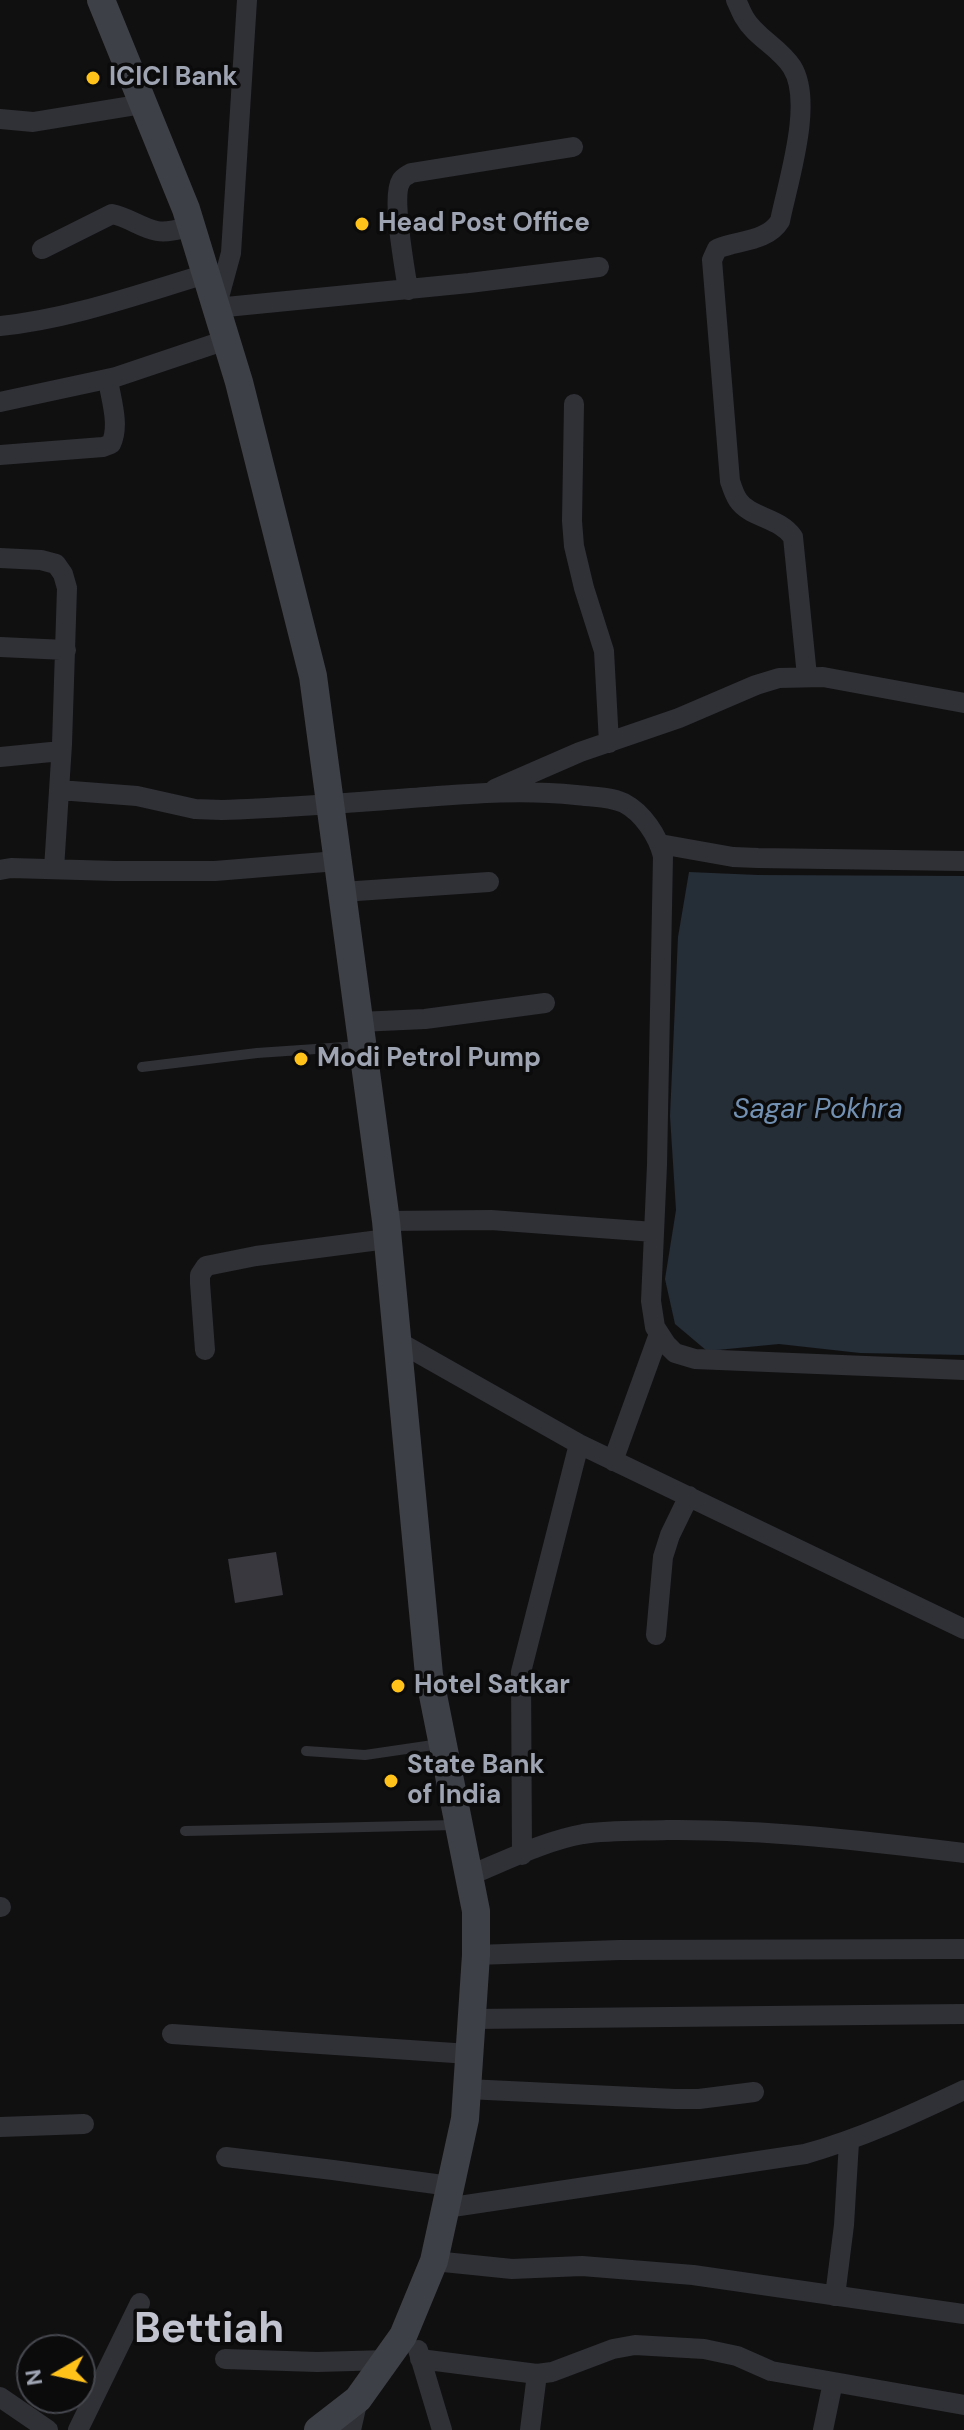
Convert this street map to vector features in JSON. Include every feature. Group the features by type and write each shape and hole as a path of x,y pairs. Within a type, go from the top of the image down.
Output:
{"street":[{"path":"101,0 191,226 243,397 313,676 387,1230 429,1675 476,1911 465,2119 434,2261 403,2336 387,2360 358,2399 318,2430"},
{"path":"216,308 231,253 247,0"},
{"path":"736,0 744,19 779,51 791,67 798,79 801,102 800,126 780,221 775,230 717,249 712,260 730,481 738,500 745,507 786,527 793,537 807,676"},
{"path":"0,119 33,122 143,104"},
{"path":"408,290 398,209 398,190 402,179 411,173 573,147"},
{"path":"42,249 112,214 160,231 191,226"},
{"path":"216,308 408,290 599,267"},
{"path":"0,326 111,303 206,274"},
{"path":"0,402 108,380 226,340"},
{"path":"0,455 111,444 115,436 108,380"},
{"path":"574,404 574,546 604,651 609,743"},
{"path":"0,558 56,564 67,588 54,869"},
{"path":"0,647 66,650"},
{"path":"488,792 580,752 679,718 779,678 823,677 963,701"},
{"path":"0,757 61,751"},
{"path":"59,790 137,796 195,809 246,810 488,792 542,791 610,799 624,804 653,832 660,844 663,869 651,1301 659,1334 675,1353 695,1359 964,1370"},
{"path":"660,844 733,857 964,861"},
{"path":"0,870 215,871 337,861"},
{"path":"342,892 489,882"},
{"path":"361,1034 425,1019 545,1003"},
{"path":"205,1350 200,1275 206,1266 387,1230 491,1220 654,1232"},
{"path":"613,1461 659,1334"},
{"path":"397,1341 579,1444 964,1629"},
{"path":"522,1855 521,1672 579,1444"},
{"path":"656,1635 663,1557 689,1496"},
{"path":"468,1876 583,1834 725,1829 851,1839 964,1853"},
{"path":"476,1955 619,1950 964,1949"},
{"path":"472,2019 964,2014"},
{"path":"172,2034 469,2054"},
{"path":"467,2089 687,2099 754,2092"},
{"path":"226,2157 448,2197 565,2188 805,2154 849,2142 964,2090"},
{"path":"0,2127 84,2124"},
{"path":"835,2296 844,2225 849,2142"},
{"path":"434,2261 512,2269 582,2266 693,2275 964,2314"},
{"path":"78,2430 140,2303"},
{"path":"408,2325 442,2430"},
{"path":"420,2359 537,2374 552,2372 613,2349 635,2345 704,2349 737,2356 771,2371 964,2405"},
{"path":"225,2359 317,2362 387,2360"},
{"path":"530,2430 537,2374"},
{"path":"823,2430 833,2382"},
{"path":"0,2397 48,2430"},
{"path":"351,2430 358,2399"}],"lane":[{"path":"142,1067 257,1053 361,1034"},
{"path":"306,1751 365,1755 442,1743"},
{"path":"185,1831 458,1825"}],"water":[{"name":"Sagar Pokhra","path":"689,872 964,876 964,1355 860,1353 779,1344 707,1351 675,1324 665,1279 676,1210 670,1116 678,937"}],"building":[{"path":"276,1552 283,1595 235,1603 228,1559"}],"place":[{"name":"ICICI Bank","path":"93,78"},
{"name":"Head Post Office","path":"362,224"},
{"name":"Modi Petrol Pump","path":"301,1059"},
{"name":"Hotel Satkar","path":"398,1686"},
{"name":"State Bank of India","path":"391,1781"}],"district":[{"name":"Bettiah","path":"209,2331"}]}
